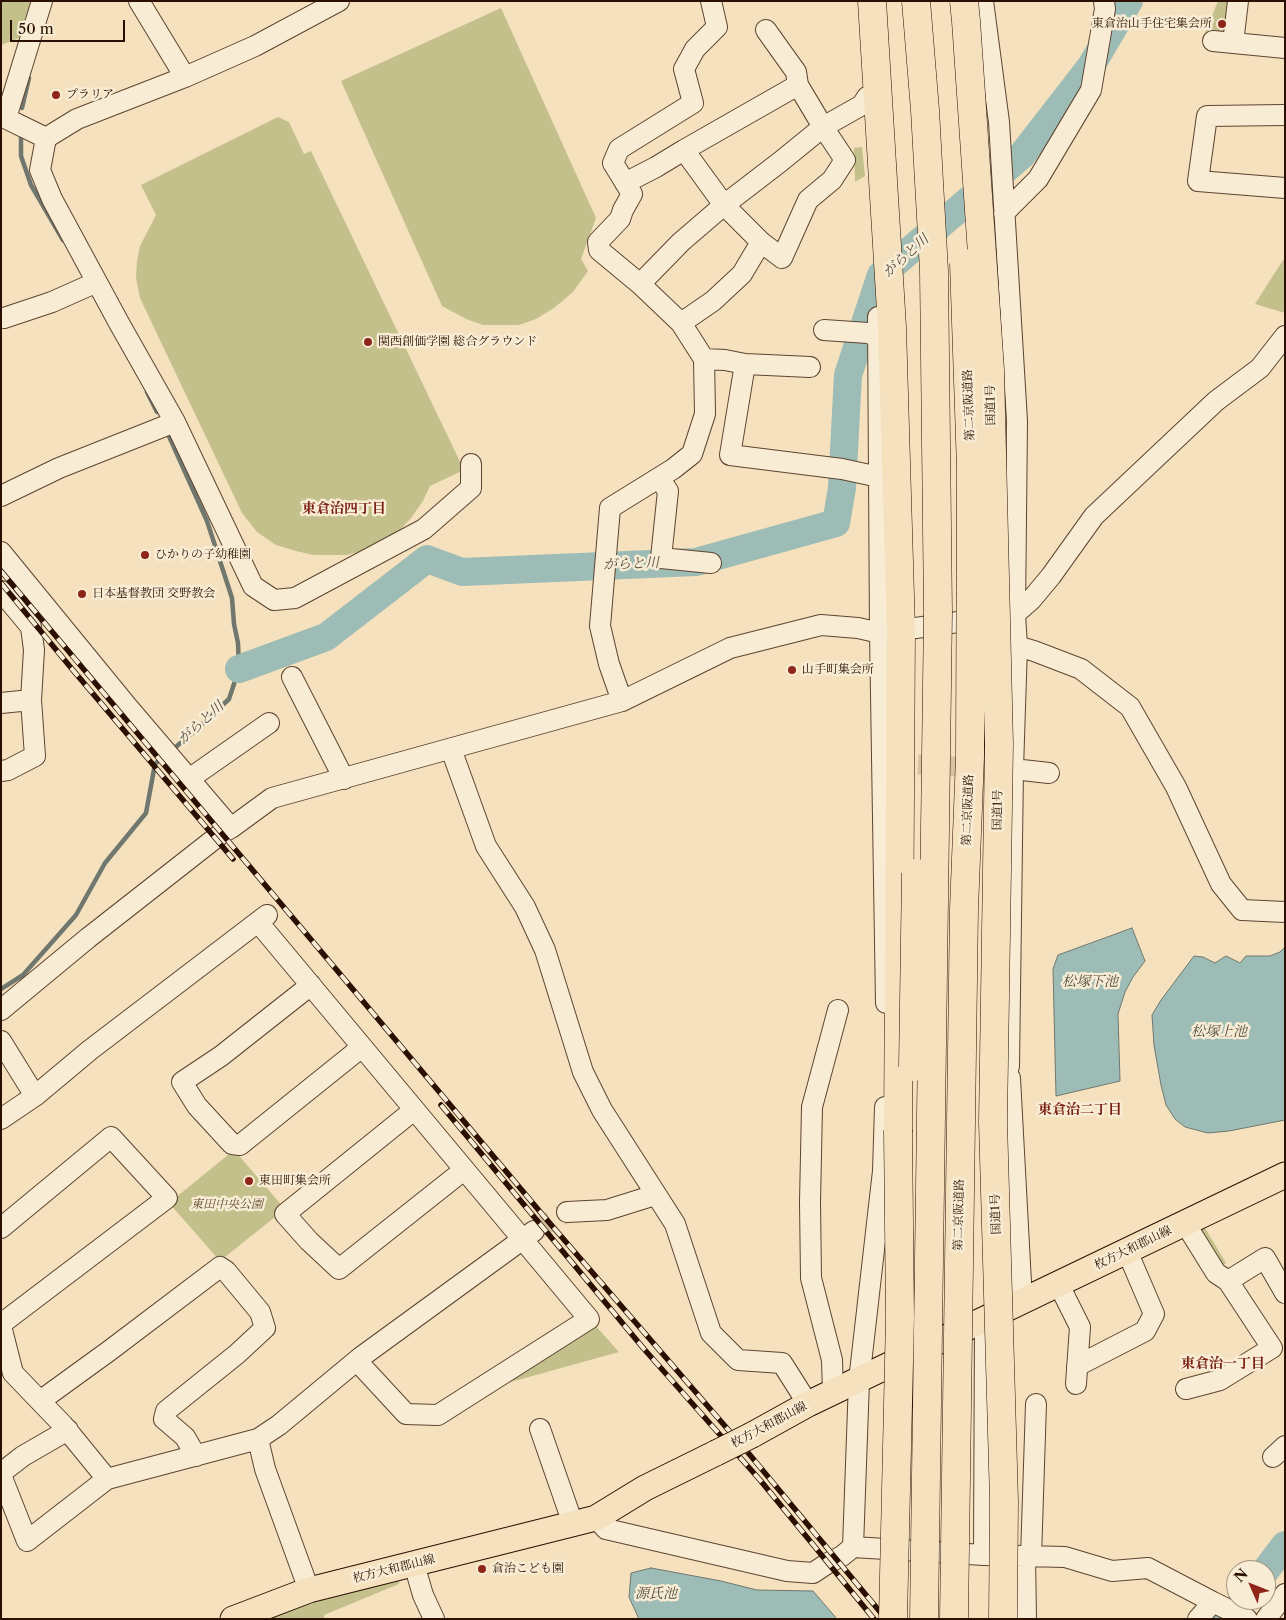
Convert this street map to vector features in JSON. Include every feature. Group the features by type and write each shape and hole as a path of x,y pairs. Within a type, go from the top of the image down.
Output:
{"highway":[{"path":"872,1 885,212 885,332 898,1130 900,1318 893,1619"},
{"path":"916,1 925,110 934,271 937,467 937,748 924,1619"},
{"name":"第二京阪道路","path":"950,1 965,274 972,468 970,758 964,919 954,1619"},
{"name":"国道1号","path":"964,1 990,370 999,744 993,1122 1004,1501 1003,1619"},
{"path":"906,1619 914,975 922,603 937,467"},
{"path":"971,610 987,753 978,904 989,1408 984,1619"}],"main road":[{"name":"枚方大和郡山線","path":"234,1619 308,1590 596,1518 645,1488 752,1436 808,1404 1285,1175"}],"street":[{"path":"42,1 4,117 46,138"},
{"path":"139,1 185,77"},
{"path":"339,1 255,46 185,77 77,119 46,138 40,170 52,199 175,422 253,586 274,600 295,598 424,529 471,488 470,464"},
{"path":"622,701 609,664 600,626 610,508 673,470 692,454 705,414 704,359 680,323 640,284 599,250 598,242 620,220 632,194 613,163 619,149 693,103 684,69 695,49 717,26 711,1"},
{"path":"852,1547 859,1381 883,1171 887,1071 891,632 879,477 885,332 867,97 862,1"},
{"path":"983,1 999,122 1018,421 1015,614 1018,646 1013,769 1009,1066 1022,1301"},
{"path":"1004,213 1038,179 1091,90 1105,9 1104,1"},
{"path":"1233,43 1238,1"},
{"path":"684,150 724,205 761,242 782,258 808,200 832,180 846,160 823,127 798,85 796,72 766,30"},
{"path":"1213,41 1285,48"},
{"path":"625,183 798,85"},
{"path":"640,284 681,242 724,205 823,127 862,105 867,97"},
{"path":"1285,115 1207,116 1198,181 1285,188"},
{"path":"680,323 713,301 742,274 761,242"},
{"path":"4,318 52,302 97,282"},
{"path":"824,330 868,333 885,332"},
{"path":"1,1010 88,938 222,833 272,798 622,701 730,648 821,625 891,632 1015,614 1041,588 1094,516 1216,401 1260,368 1285,336"},
{"path":"704,359 726,360 745,364 810,367"},
{"path":"745,364 730,455 844,469 879,477"},
{"path":"1,496 59,468 175,422"},
{"path":"659,478 668,492 662,558 711,563"},
{"path":"1,552 120,698 231,828"},
{"path":"1,591 31,627 34,650 30,700 35,756 8,770 1,771"},
{"path":"1018,646 1034,650 1081,669 1130,707 1176,787 1221,884 1242,910 1285,912"},
{"path":"292,677 344,779"},
{"path":"1,703 30,700"},
{"path":"189,779 269,723"},
{"path":"451,749 486,846 525,907 546,950 583,1072 602,1110 675,1224 711,1333 738,1360 782,1363 808,1404"},
{"path":"1013,769 1049,773"},
{"path":"1,1119 35,1096 90,1050 262,918 311,985 464,1170 528,1235 589,1319 438,1415 406,1414 357,1360"},
{"path":"311,985 221,1056 182,1082 197,1106 232,1144 240,1144 362,1047"},
{"path":"833,1392 832,1360 811,1278 810,1202 812,1107 838,1010"},
{"path":"1,1041 35,1096"},
{"path":"993,1122 1009,1066"},
{"path":"414,1110 285,1214 309,1241 339,1269 464,1170"},
{"path":"1,1228 111,1137 167,1198 1,1325 13,1373 68,1430 107,1479"},
{"path":"883,1171 900,1318"},
{"path":"567,1212 607,1210 655,1195"},
{"path":"1185,1223 1216,1273 1228,1281 1278,1344 1220,1380 1186,1389"},
{"path":"68,1430 23,1456 1,1474 27,1541 107,1479 258,1440 279,1425 357,1360 528,1235"},
{"path":"1058,1284 1080,1327 1077,1375 1145,1330 1154,1314 1127,1251"},
{"path":"1228,1281 1265,1258 1285,1292"},
{"path":"40,1401 220,1267 226,1271 260,1312 265,1328 237,1354 166,1410 164,1419 185,1438 196,1456"},
{"path":"984,1555 985,1319"},
{"path":"1026,1619 1036,1404"},
{"path":"540,1429 573,1524"},
{"path":"258,1440 265,1469 308,1590"},
{"path":"596,1518 606,1529 787,1570 813,1573 842,1556 852,1547 984,1555 1065,1557 1112,1571 1148,1568 1231,1611"},
{"path":"414,1564 423,1595 434,1619"},
{"path":"1266,1619 1285,1594"},
{"path":"1198,1619 1231,1611"}],"green space":[{"path":"1,1 31,1 19,38 1,45"},
{"path":"1218,1 1236,1 1231,40 1203,38"},
{"path":"501,8 596,218 581,259 588,271 573,292 554,308 536,319 519,325 483,325 466,319 442,306 341,81"},
{"path":"278,117 289,122 304,154 311,151 464,470 430,486 423,501 400,530 365,550 347,555 313,555 276,545 257,532 242,513 140,298 136,278 140,246 156,215 141,185"},
{"path":"862,147 865,176 855,182 854,148"},
{"path":"1283,260 1285,262 1285,313 1255,304"},
{"name":"東田中央公園","path":"234,1150 285,1209 220,1261 169,1203"},
{"path":"1205,1228 1226,1263 1219,1267 1197,1231"},
{"path":"594,1324 619,1352 507,1383"},
{"path":"401,1575 399,1584 324,1615 324,1619 248,1619"}],"water":[{"name":"松塚下池","path":"1132,928 1145,961 1125,992 1118,1014 1120,1081 1056,1096 1053,969 1058,955"},
{"name":"松塚上池","path":"1285,947 1285,1120 1229,1131 1208,1133 1185,1127 1175,1119 1166,1105 1154,1045 1152,1015 1194,956 1203,957 1215,963 1226,956 1240,963 1246,956 1270,956 1280,952"},
{"name":"源氏池","path":"651,1568 757,1590 813,1591 837,1619 639,1619 629,1597 631,1573"}],"waterway":[{"name":"がらと川","path":"239,669 326,637 427,559 462,572 696,562 836,523 842,488 848,375 881,275 1022,155 1091,66 1129,1"},
{"path":"22,108 29,78"},
{"path":"21,133 21,156 31,185 63,240"},
{"path":"147,392 157,412"},
{"path":"168,434 207,521 232,598 238,643 239,669 229,699 171,751"},
{"name":"がらと川","path":"1,989 23,975 76,915 105,863 146,813 155,764 163,757"},
{"path":"1274,1560 1285,1545"},
{"path":"1227,1619 1235,1610"}],"tunnel":[{"path":"888,763 984,768"},
{"path":"534,1231 567,1212"}],"railway":[{"path":"1,571 547,1220 750,1455 886,1619"},
{"path":"1,583 233,859"},
{"path":"441,1105 644,1349 760,1480 874,1619"}],"place":[{"name":"東倉治山手住宅集会所","path":"1222,24"},
{"name":"プラリア","path":"56,95"},
{"name":"関西創価学園 総合グラウンド","path":"368,342"},
{"name":"ひかりの子幼稚園","path":"145,555"},
{"name":"日本基督教団 交野教会","path":"82,594"},
{"name":"山手町集会所","path":"792,670"},
{"name":"東田町集会所","path":"249,1181"},
{"name":"倉治こども園","path":"482,1569"}],"district":[{"name":"東倉治四丁目","path":"344,509"},
{"name":"東倉治二丁目","path":"1080,1110"},
{"name":"東倉治一丁目","path":"1223,1364"}]}
